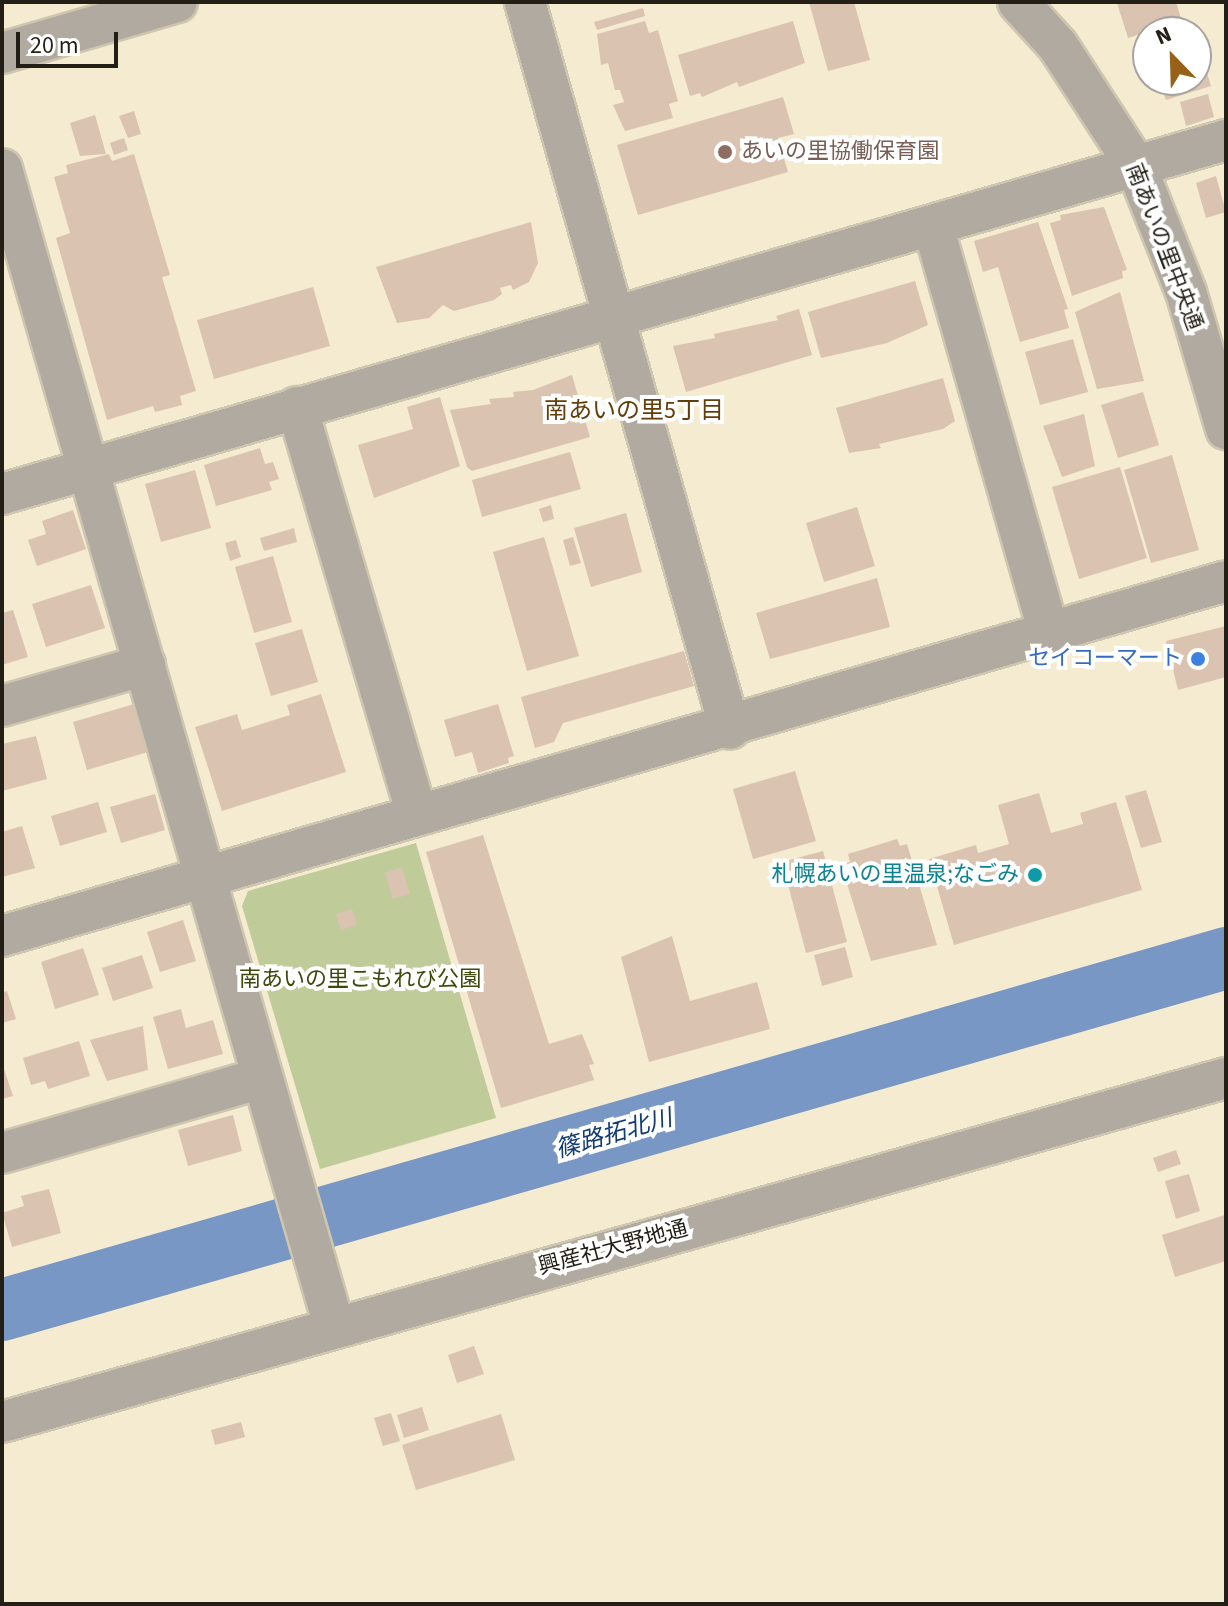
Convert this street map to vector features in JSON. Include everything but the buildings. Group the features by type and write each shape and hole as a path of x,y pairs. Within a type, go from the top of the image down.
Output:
{"street":[{"path":"2,53 177,2"},
{"path":"525,2 730,729"},
{"name":"南あいの里中央通","path":"1018,2 1058,46 1136,166 1186,292 1226,429"},
{"path":"2,494 297,407 613,320 1226,140"},
{"path":"2,169 16,270 89,468 334,1326"},
{"path":"933,226 1049,634"},
{"path":"297,407 417,814"},
{"path":"2,936 417,814 730,729 1226,581"},
{"path":"2,706 145,665"},
{"path":"2,1153 262,1078"},
{"name":"興産社大野地通","path":"2,1422 334,1326 1226,1078"}],"green space":[{"name":"南あいの里こもれび公園","path":"416,843 496,1118 320,1169 242,906 248,891"}],"waterway":[{"name":"篠路拓北川","path":"2,1310 1226,958"}],"place":[{"name":"あいの里協働保育園","path":"725,152"},
{"name":"セイコーマート","path":"1198,659"},
{"name":"札幌あいの里温泉;なごみ","path":"1035,875"}],"district":[{"name":"南あいの里5丁目","path":"634,411"}]}
